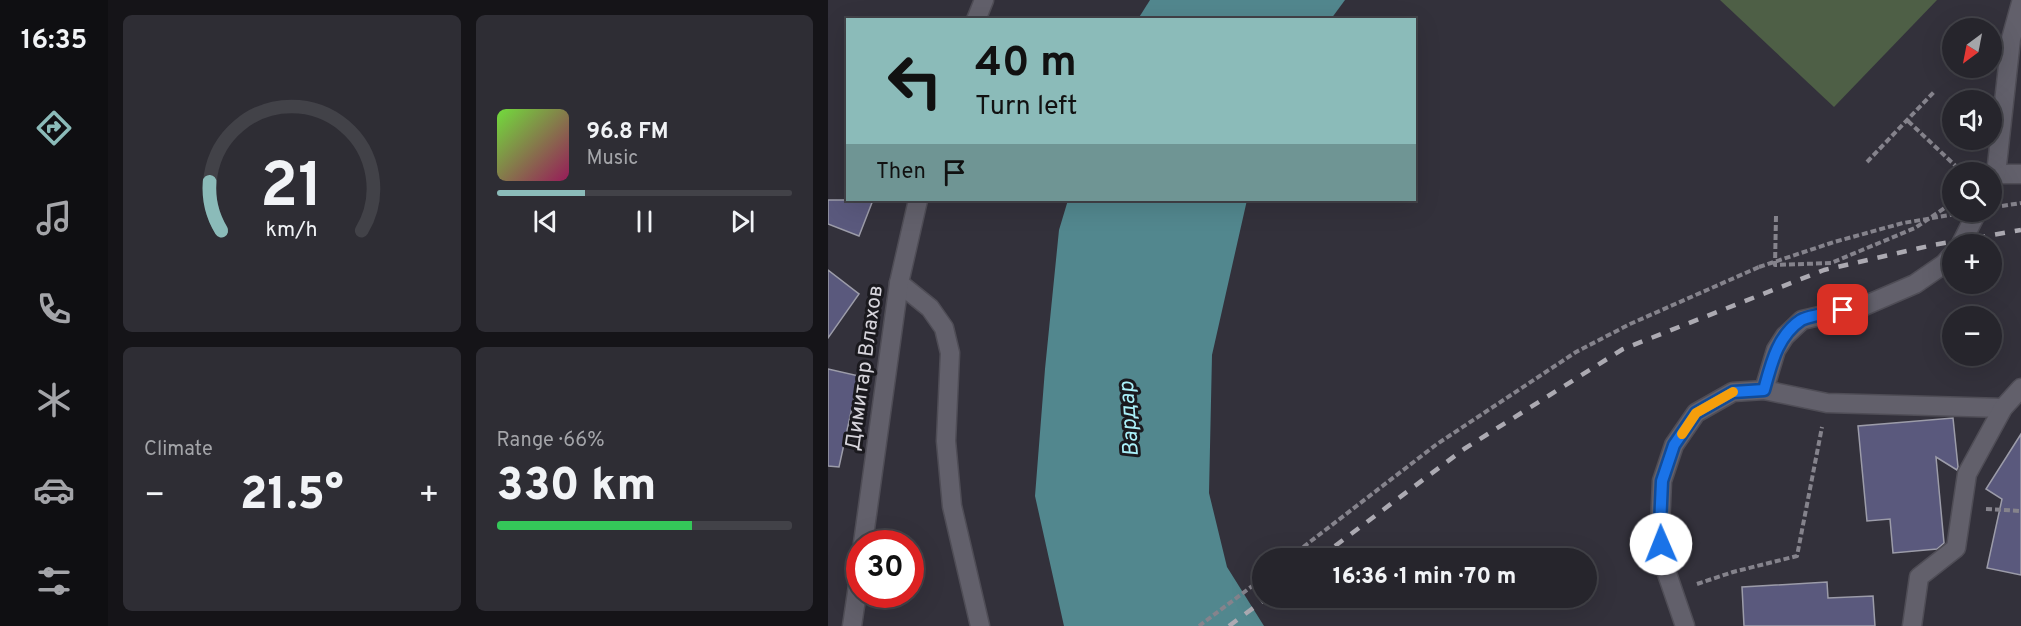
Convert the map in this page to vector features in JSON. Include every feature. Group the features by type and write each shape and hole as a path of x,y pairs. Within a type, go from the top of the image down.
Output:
{"street":[{"path":"977,18 984,0"},
{"path":"1996,162 2010,39 2021,3"},
{"path":"2002,177 2021,174"},
{"name":"Димитар Влахов","path":"865,530 899,283 918,201"},
{"path":"1764,390 1776,350 1785,336 1802,320 1864,306 1916,284 1942,265"},
{"path":"899,283 930,308 944,328 950,353 946,441 951,494 980,626"},
{"path":"1912,626 1919,577 1956,548 1967,474 2003,408 2021,388"},
{"path":"1685,626 1663,562 1660,526 1662,481 1674,445 1696,413 1733,392 1764,390 1827,403 2003,408"},
{"path":"852,626 855,608"}],"path":[{"path":"1867,162 1934,92"},
{"path":"1908,121 1951,162"},
{"path":"2002,206 2021,203"},
{"path":"1776,216 1775,265 1831,263 1915,228 1942,210"},
{"path":"1302,548 1437,444 1576,352 1630,324 1760,267 1834,242 1904,223 1942,216"},
{"path":"1672,592 1733,572 1797,556 1827,403"},
{"path":"1963,508 2021,511"},
{"path":"1199,626 1252,586"}],"green space":[{"path":"1720,0 1937,0 1834,107"}],"water":[{"path":"1150,0 1345,0 1332,18 1139,18"},
{"name":"Вардар","path":"1068,201 1247,201 1212,355 1209,493 1227,567 1264,626 1064,626 1035,496 1059,230"}],"building":[{"path":"828,200 873,201 859,236 828,224"},
{"path":"828,270 859,294 828,338"},
{"path":"828,369 859,376 839,467 828,466"},
{"path":"1953,418 1957,470 1936,457 1944,543 1937,549 1893,553 1890,519 1867,521 1858,426"},
{"path":"2021,434 2021,575 1987,568 2002,499 1986,489"},
{"path":"1827,582 1828,598 1873,596 1875,626 1744,626 1742,587"}],"railway":[{"path":"1332,548 1464,449 1623,349 1824,270 1933,245 2021,230"},
{"path":"1229,626 1253,608"}],"slow traffic":[{"path":"1682,434 1696,413 1733,392"}],"route":[{"path":"1661,544 1662,481 1674,445 1696,413 1733,392 1764,390 1776,350 1785,336 1802,320 1843,310"}]}
